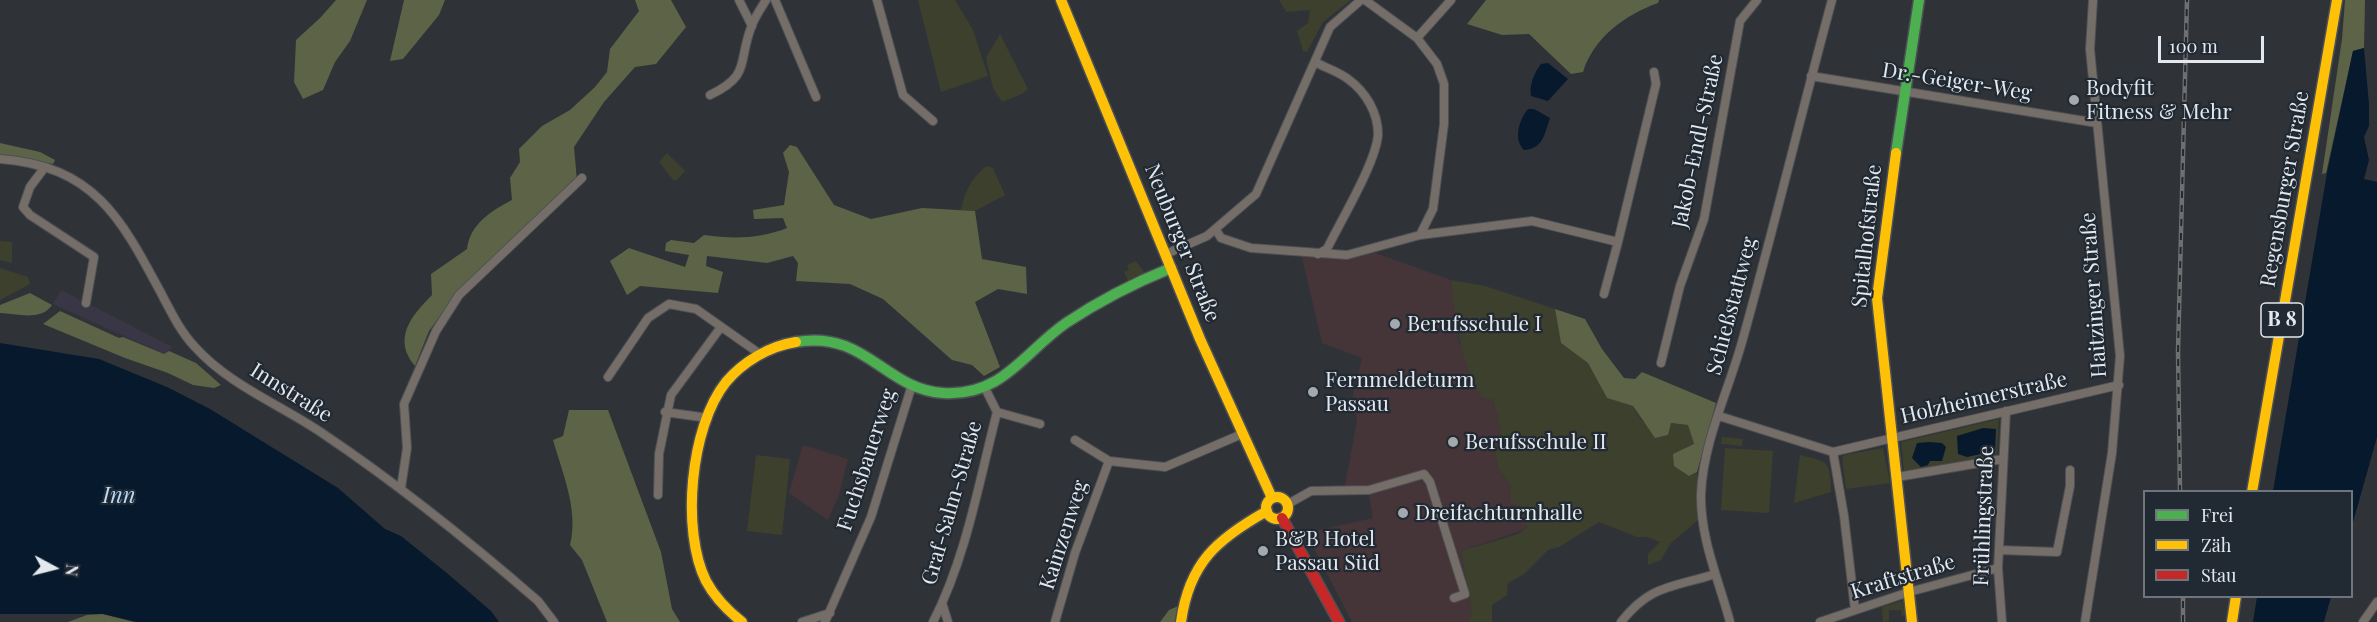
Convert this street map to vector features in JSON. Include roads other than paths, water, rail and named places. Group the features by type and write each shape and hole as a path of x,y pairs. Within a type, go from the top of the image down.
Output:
{"street":[{"path":"738,0 752,26"},
{"path":"710,95 729,86 741,73 752,26 766,0"},
{"path":"775,0 816,97"},
{"path":"877,0 903,95 933,121"},
{"name":"Neuburger Straße","path":"1061,0 1171,268 1272,498"},
{"path":"1166,254 1216,230 1256,194 1330,27 1363,0 1417,38 1437,64 1444,84 1444,124 1433,209 1420,235"},
{"path":"1417,38 1451,0"},
{"name":"Jakob-Endl-Straße","path":"1661,363 1680,286 1704,219 1740,21 1757,0"},
{"name":"Schießstattweg","path":"1730,622 1715,574 1703,519 1701,495 1708,446 1742,342 1832,0"},
{"name":"Spitalhofstraße","path":"1912,622 1877,298 1882,248 1919,0"},
{"name":"Haitzinger Straße","path":"2085,622 2112,453 2119,385 2119,335 2090,49 2093,0"},
{"name":"Regensburger Straße","path":"2252,490 2337,0"},
{"path":"1315,62 1348,79 1365,96 1376,117 1378,136 1366,170 1327,249 1318,255"},
{"path":"1604,294 1656,84 1654,72"},
{"name":"Dr.-Geiger-Weg","path":"1811,76 2097,123"},
{"name":"Innstraße","path":"0,159 45,167 83,186 110,208 133,241 184,334 207,360 224,373 323,433 401,488 530,594 554,622"},
{"path":"45,167 30,187 23,207 30,216 94,257 86,303"},
{"path":"401,488 406,448 404,404 436,331 459,295 582,178"},
{"path":"1216,230 1221,238 1251,248 1318,255 1347,255 1420,235 1532,221 1618,242"},
{"name":"Fuchsbauerweg","path":"825,622 871,517 912,385 956,393 985,388 1051,334 1089,308 1123,289 1171,268"},
{"path":"608,377 648,318 669,304 696,309 760,354"},
{"path":"658,495 659,454 665,412 671,395 721,327"},
{"path":"742,622 727,611 707,585 698,565 692,523 696,455 708,418 724,383 760,354 784,342 803,340 836,342 865,352 912,385"},
{"name":"Holzheimerstraße","path":"1833,452 2119,385"},
{"name":"Graf-Salm-Straße","path":"933,622 962,547 997,412 985,388"},
{"name":"Frühlingstraße","path":"2002,622 1998,568 2007,411"},
{"path":"665,412 708,418"},
{"name":"Graf-Salm-Straße","path":"997,412 1040,424"},
{"path":"1719,416 1833,452 1844,516 1855,610"},
{"name":"Kainzenweg","path":"1075,440 1109,460 1165,467 1242,434"},
{"path":"1897,477 2003,459"},
{"name":"Kainzenweg","path":"1055,622 1075,553 1109,460"},
{"path":"1999,550 2057,552 2070,486 2070,470"},
{"path":"1288,504 1311,491 1369,490 1424,474 1430,482 1465,594 1454,598"},
{"path":"1282,497 1288,504 1288,511 1282,518 1271,517 1267,511 1267,503 1272,498 1282,497"},
{"path":"1181,622 1187,592 1209,549 1246,522 1267,511"},
{"path":"1282,518 1339,622"},
{"name":"Kraftstraße","path":"1820,622 1910,592 1998,568"},
{"path":"1621,622 1638,602 1658,590 1715,574"},
{"path":"2232,622 2236,598"},
{"path":"2363,622 2377,602"},
{"name":"Graf-Salm-Straße","path":"942,603 948,622"},
{"path":"802,622 830,613"}],"water":[{"path":"2364,48 2369,104 2369,126 2364,137 2369,160 2364,179 2377,182 2377,437 2353,522 2353,490 2273,490 2327,173 2353,51"},
{"path":"1548,63 1568,79 1548,101 1531,96 1531,83 1541,64"},
{"path":"1528,109 1534,109 1550,118 1545,134 1539,143 1535,147 1524,150 1519,140 1518,130"},
{"name":"Inn","path":"0,343 99,359 167,387 210,409 338,488 385,529 401,536 448,574 491,611 499,622 137,622 103,614 0,614"},
{"path":"1983,428 1996,429 1995,451 1967,457 1958,454 1957,436"},
{"path":"1917,443 1942,443 1946,447 1942,461 1930,461 1928,465 1921,467 1912,458"},
{"path":"2257,598 2331,598 2324,622 2253,622"}],"railway":[{"path":"2180,490 2178,351 2187,0"},
{"path":"2183,598 2183,622"}],"place":[{"name":"Bodyfit Fitness & Mehr","path":"2074,100"},
{"name":"Berufsschule I","path":"1395,324"},
{"name":"Fernmeldeturm Passau","path":"1313,392"},
{"name":"Berufsschule II","path":"1453,442"},
{"name":"Dreifachturnhalle","path":"1403,513"},
{"name":"B&B Hotel Passau Süd","path":"1263,551"}]}
